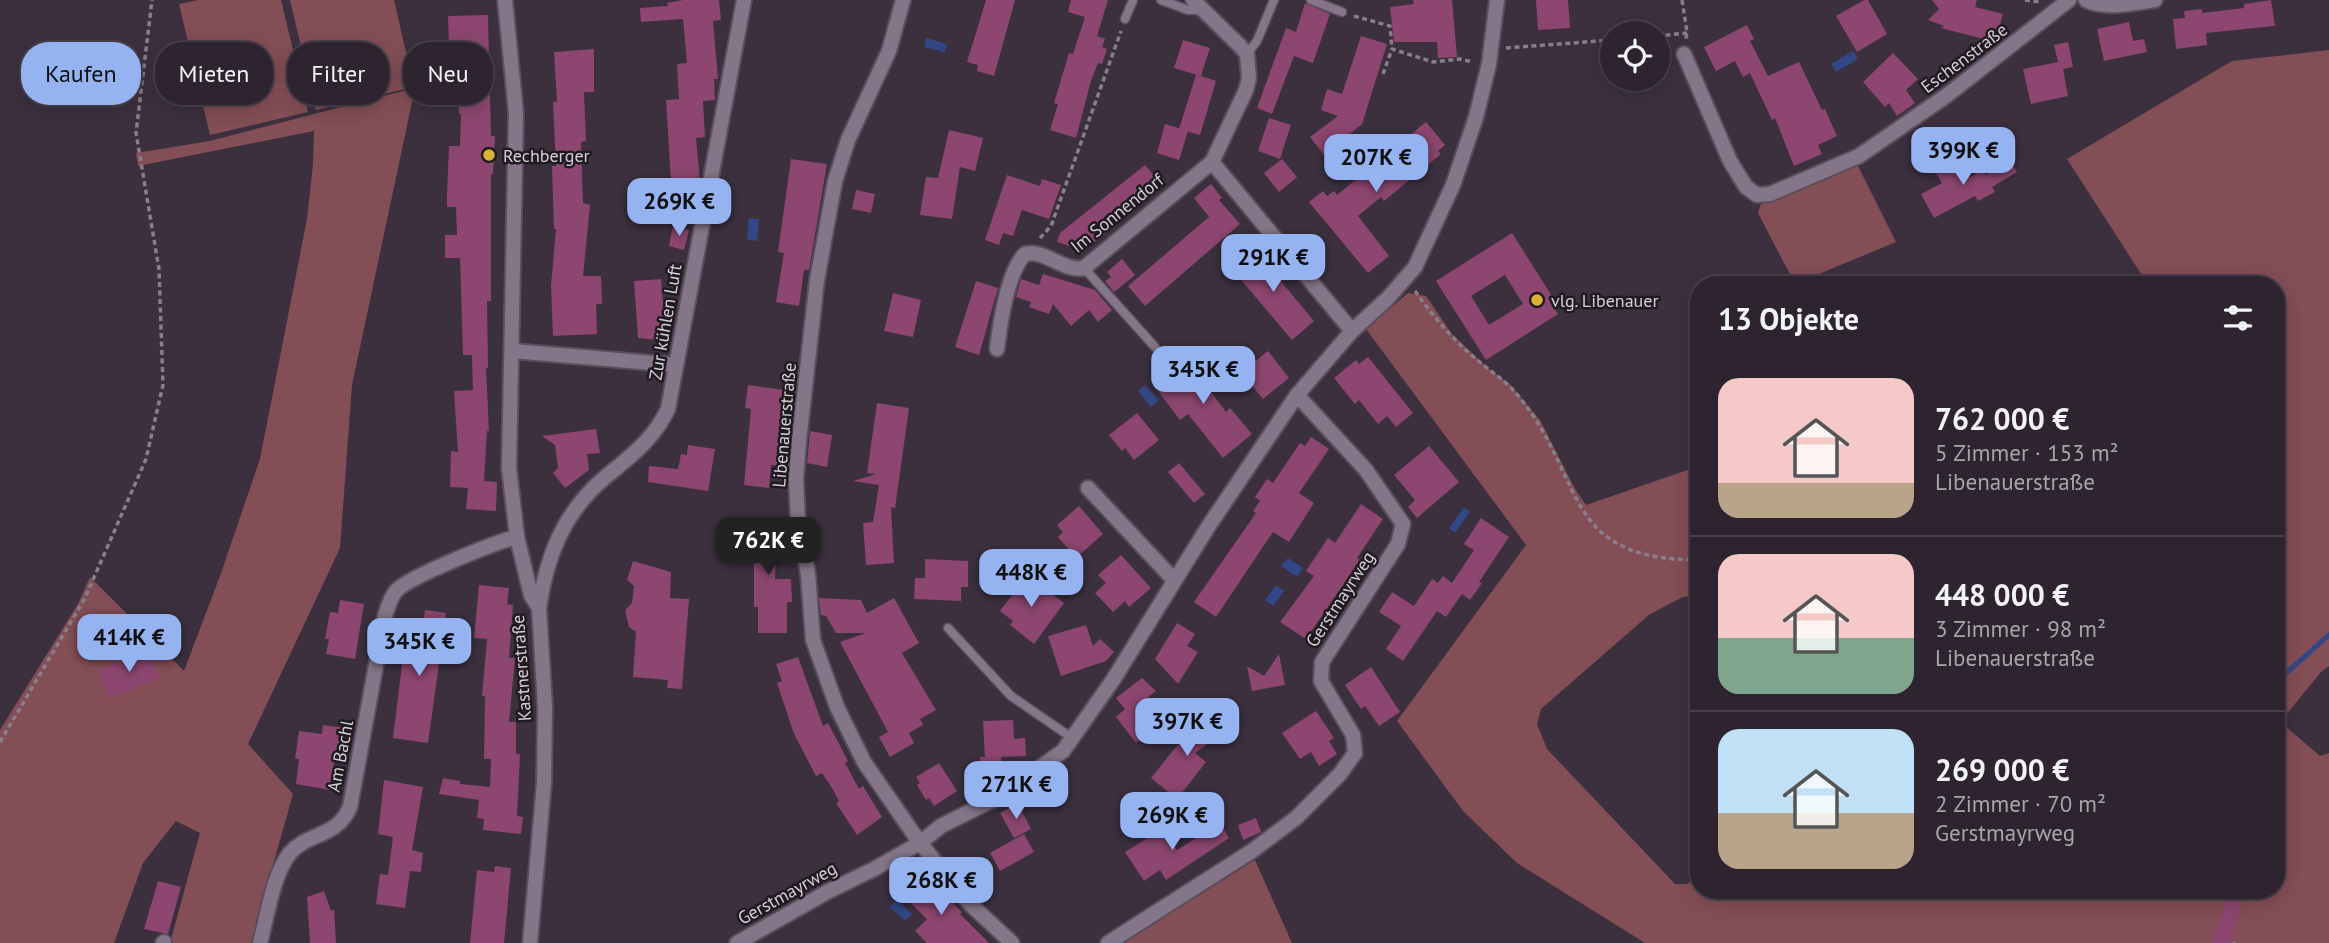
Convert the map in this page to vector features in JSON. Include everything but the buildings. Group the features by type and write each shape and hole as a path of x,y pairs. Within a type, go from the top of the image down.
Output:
{"street":[{"name":"Kastnerstraße","path":"505,0 516,113 509,468 517,537 531,595 539,608 545,707 544,783 530,943"},
{"name":"Zur kühlen Luft","path":"539,608 550,559 568,517 583,499 654,434 668,409 744,0"},
{"name":"Libenauerstraße","path":"903,0 889,51 848,140 835,181 814,306 796,480 798,522 808,574 813,640 837,707 864,762 920,842"},
{"path":"1013,943 970,904 920,842 942,826 1016,786 1063,751 1113,680 1174,580 1297,395 1352,331 1406,278 1429,241 1460,166 1483,93 1497,0"},
{"name":"Eschenstraße","path":"1684,54 1730,161 1746,187 1756,195 1770,194 1859,156 1946,96 2069,0"},
{"path":"2087,0 2100,4 2126,4 2155,0"},
{"path":"1198,5 1247,54"},
{"name":"Im Sonnendorf","path":"1033,253 1071,269 1084,268 1212,162 1246,90 1250,71 1247,54"},
{"path":"1212,162 1352,331"},
{"path":"997,349 1000,322 1017,265 1025,254 1033,253"},
{"path":"513,351 676,365"},
{"name":"Gerstmayrweg","path":"1108,943 1252,851 1296,818 1340,774 1354,753 1353,735 1321,681 1322,662 1398,544 1403,524 1366,470 1297,395"},
{"path":"1088,488 1174,580"},
{"name":"Am Bachl","path":"260,943 279,876 291,852 339,825 350,807 390,600 396,591 412,579 497,542 517,537"},
{"name":"Gerstmayrweg","path":"737,943 775,920 874,870 920,842"}],"lane":[{"path":"1125,19 1133,0"},
{"path":"1161,0 1188,9 1198,5"},
{"name":"Im Sonnendorf","path":"1247,54 1257,41 1274,0"},
{"path":"1311,0 1342,12"},
{"path":"1084,268 1155,347"},
{"path":"948,628 1011,696 1072,738"}],"path":[{"path":"0,741 85,598 146,459 163,385 159,269 136,133 152,0"},
{"path":"1682,0 1687,33 1684,54"},
{"path":"1342,12 1390,26 1392,49 1383,74"},
{"path":"1033,253 1036,244 1051,226 1125,19"},
{"path":"1670,35 1687,33"},
{"path":"1491,49 1600,41"},
{"path":"1392,49 1433,62 1460,59 1489,64"},
{"path":"1406,278 1462,346 1518,395 1544,434 1575,500 1600,531 1628,549 1666,558 1690,559"}],"shaded area":[{"path":"198,0 281,0 291,42 287,42 287,105 306,105 308,112 210,135 203,105 273,105 273,42 188,42 179,4"},
{"path":"290,0 394,0 404,42 403,90 389,93 389,42 300,42"},
{"path":"2329,50 2329,666 2285,716 2285,276 2142,276 2067,159 2232,61"},
{"path":"403,91 403,105 411,105 352,385 340,548 248,744 293,794 251,943 170,943 200,833 176,821 143,863 114,943 0,943 0,730 78,604 90,577 184,671 260,459 307,219 314,131 138,166 136,153 210,141 349,105 389,105 389,95"},
{"path":"315,105 337,105 316,110"},
{"path":"1858,166 1896,242 1814,276 1791,276 1758,213 1761,204 1836,170"},
{"path":"1408,293 1426,296 1452,334 1488,368 1510,384 1540,420 1586,505 1690,469 1690,596 1650,614 1541,709 1537,724 1547,749 1675,884 1690,882 1690,899 2285,899 2285,726 2320,756 2329,753 2329,943 1645,943 1517,863 1463,811 1397,721 1526,545 1366,329"},
{"path":"1255,860 1292,943 1123,943"}],"water":[{"path":"926,38 947,44 945,52 924,47"},
{"path":"1853,51 1858,59 1836,72 1831,64"},
{"path":"658,186 659,208 649,209 647,187"},
{"path":"749,218 759,219 757,241 747,240"},
{"path":"1145,385 1159,400 1151,407 1138,391"},
{"path":"1464,507 1470,512 1455,533 1449,528"},
{"path":"1288,558 1303,568 1297,577 1281,566"},
{"path":"1276,585 1284,591 1273,606 1265,600"},
{"path":"897,900 912,914 905,921 890,907"}],"waterway":[{"path":"2285,674 2329,635"}],"place":[{"name":"Rechberger","path":"489,155"},
{"name":"vlg. Libenauer","path":"1537,300"}]}
